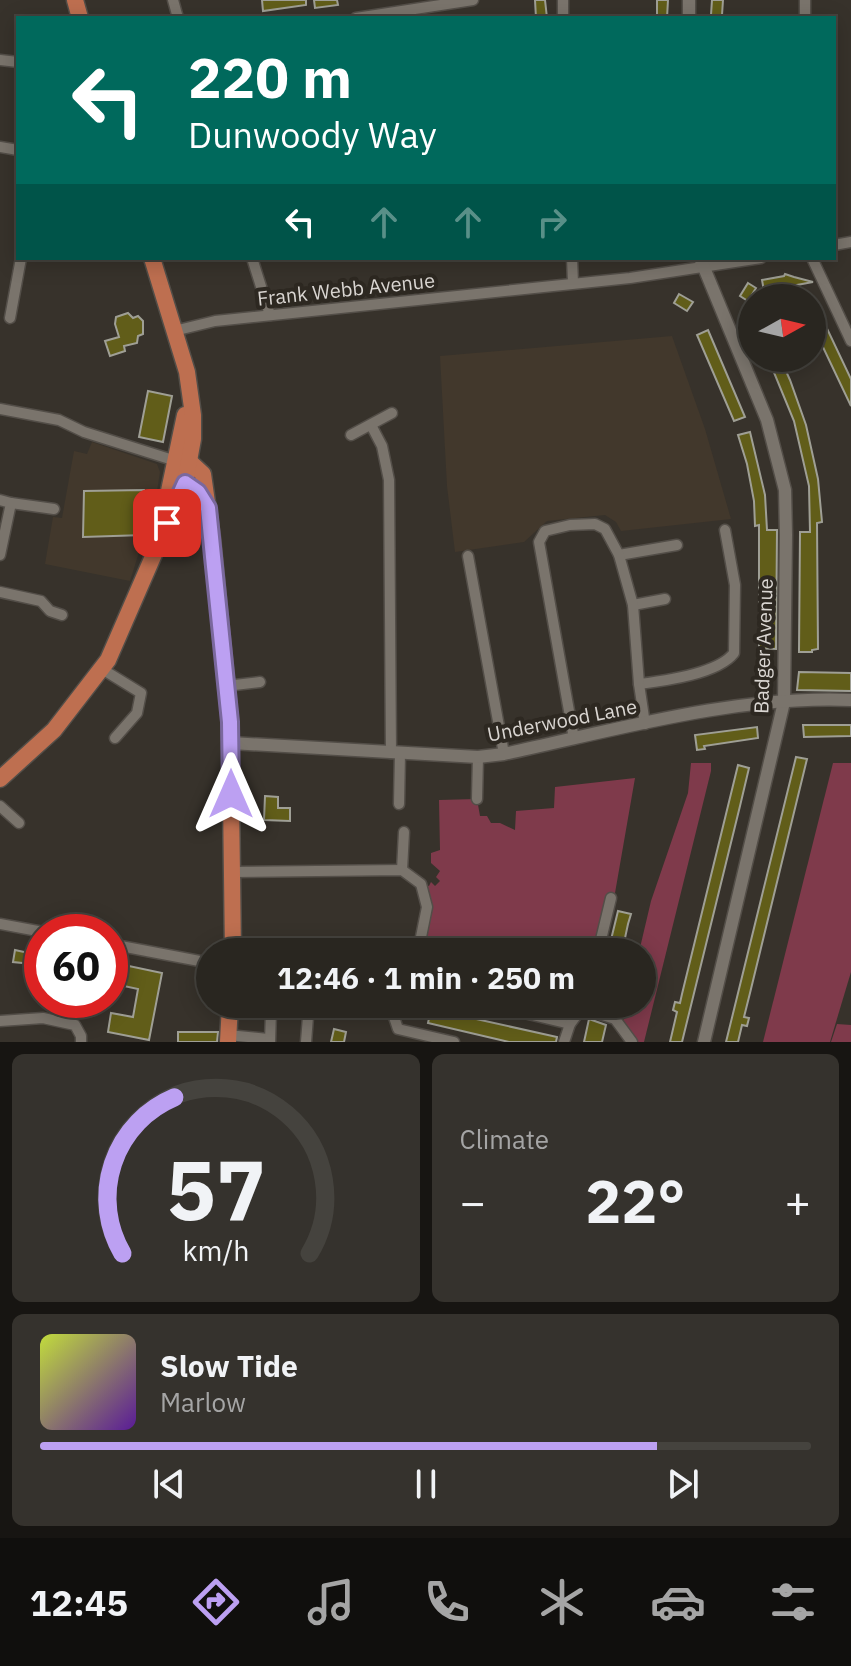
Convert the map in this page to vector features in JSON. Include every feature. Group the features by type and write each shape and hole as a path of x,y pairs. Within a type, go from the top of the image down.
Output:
{"main road":[{"path":"0,779 54,730 102,669 159,543 178,482 193,415 188,383 153,260"},
{"path":"182,461 203,474 208,508 231,743 233,938"},
{"path":"178,482 198,492 208,508"},
{"path":"228,1038 229,1018"}],"street":[{"path":"379,16 473,0"},
{"path":"10,318 21,260"},
{"path":"253,260 270,315"},
{"path":"572,260 573,283"},
{"name":"Frank Webb Avenue","path":"174,331 215,321 573,283 737,260"},
{"path":"813,260 851,341"},
{"name":"Badger Avenue","path":"702,263 767,420 785,490 784,702 704,1042"},
{"path":"0,409 59,420 84,432 182,461"},
{"path":"351,435 392,413"},
{"path":"371,425 385,454 389,480 395,753 399,804"},
{"path":"0,555 6,501 54,509"},
{"path":"574,739 539,542 545,531 570,525 595,524 605,529 619,555 633,605 645,724"},
{"path":"639,684 662,682 716,667 729,660 734,653 735,585 725,530"},
{"path":"619,555 677,545"},
{"path":"468,556 504,754"},
{"path":"0,592 41,601 50,611 62,615"},
{"path":"633,605 665,599"},
{"path":"102,669 141,693 137,713 115,738"},
{"path":"226,686 260,682"},
{"name":"Underwood Lane","path":"231,743 478,757 728,708 851,700"},
{"path":"477,799 478,757"},
{"path":"0,806 19,823"},
{"path":"402,870 404,832"},
{"path":"232,872 402,870 421,884 427,907 421,938"},
{"path":"601,938 611,898"},
{"path":"0,924 24,928"},
{"path":"128,947 196,960"},
{"path":"0,1021 43,1018 75,1025 81,1042"},
{"path":"228,1038 269,1040 271,1018"},
{"path":"306,1042 308,1018"},
{"path":"394,1018 398,1029 413,1037 454,1042"},
{"path":"545,1018 570,1024"},
{"path":"564,1042 575,1018"},
{"path":"613,1018 632,1042"}],"shaded area":[{"path":"672,336 705,429 731,519 621,531 616,522 605,515 547,521 524,542 455,552 447,486 440,356"},
{"path":"92,442 157,464 160,472 156,498 130,581 45,564 53,517 62,518 74,451 87,454"},
{"path":"691,763 711,763 656,993 656,938 642,938 651,901 688,793"},
{"path":"833,763 851,763 851,972 830,1042 763,1042"},
{"path":"635,778 615,893 601,938 421,938 427,907 421,884 429,886 431,882 435,886 440,881 436,877 440,871 431,863 431,853 440,850 439,800 477,799 480,816 487,816 491,823 500,823 515,830 516,811 554,808 555,787"},
{"path":"545,1018 574,1018 570,1024"},
{"path":"624,1018 650,1018 644,1042 637,1042 623,1022"},
{"path":"837,1024 851,1025 851,1042 831,1042"}],"building":[{"path":"262,0 306,0 306,5 263,11"},
{"path":"314,0 337,0 338,5 315,8"},
{"path":"535,0 545,0 547,16 536,16"},
{"path":"657,0 668,0 667,16 657,16"},
{"path":"712,0 723,0 722,15 711,15"},
{"path":"784,276 813,282 763,284 762,280"},
{"path":"679,294 693,302 687,311 674,303"},
{"path":"128,313 143,321 143,334 138,336 137,343 124,346 125,351 110,356 105,341 119,337 116,317"},
{"path":"826,326 851,379 851,406 826,353"},
{"path":"708,330 745,417 734,421 697,335"},
{"path":"774,372 786,372 790,380 806,425 818,479 822,522 817,523 818,649 812,652 799,652 800,532 810,532 809,486 794,421"},
{"path":"148,391 172,396 163,442 139,437"},
{"path":"750,432 765,495 767,530 777,530 776,649 759,648 759,525 755,526 754,501 738,435"},
{"path":"144,490 144,535 83,537 84,491"},
{"path":"799,672 851,673 851,691 797,690"},
{"path":"803,725 851,725 851,736 804,737"},
{"path":"757,727 758,738 704,746 705,749 697,750 695,735"},
{"path":"796,757 807,759 744,1017 749,1018 747,1026 742,1025 738,1042 726,1042"},
{"path":"738,765 749,768 740,806 682,1042 670,1042 677,1012 673,1010 675,1002 680,1003"},
{"path":"265,796 278,797 278,808 290,808 290,821 264,820"},
{"path":"618,911 631,914 625,938 611,938"},
{"path":"15,950 24,952 24,963 13,962"},
{"path":"128,966 162,973 149,1040 108,1032 110,1018 133,1017 138,989 128,987"},
{"path":"429,1018 472,1018 557,1037 556,1042 509,1042 428,1023"},
{"path":"589,1019 606,1025 602,1042 584,1042"},
{"path":"334,1029 346,1032 344,1042 331,1042"},
{"path":"178,1032 218,1032 217,1042 178,1042"}],"route":[{"path":"167,523 185,483 198,492 208,508 230,722 231,794"}]}
